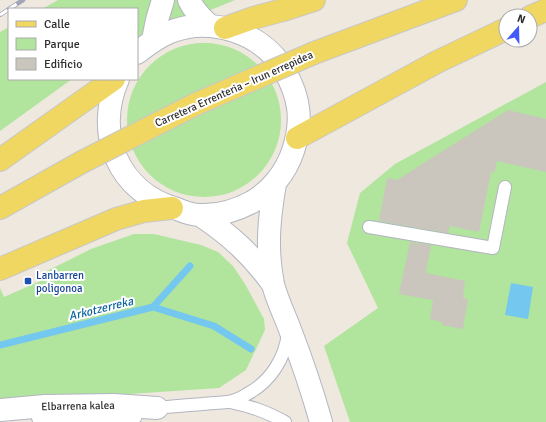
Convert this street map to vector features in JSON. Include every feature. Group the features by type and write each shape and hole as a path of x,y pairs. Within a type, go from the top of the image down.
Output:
{"main road":[{"path":"217,27 283,10 314,0"},
{"name":"Carretera Errenteria – Irun errepidea","path":"0,208 82,162 196,104 314,53 456,0"},
{"path":"297,138 437,62 498,33"},
{"path":"0,160 113,80"},
{"path":"0,269 116,219 144,211 172,208"}],"street":[{"path":"145,47 163,0"},
{"path":"189,0 199,17 217,27"},
{"path":"118,80 110,106 108,124 111,141 116,157 124,172 135,186 148,197 163,205 200,215 221,214 241,208 259,198 275,184 289,162 297,138 299,121 298,105 294,91 282,66 273,56 251,38 238,32 217,27 190,27 170,31 145,47"},
{"path":"273,286 269,239 270,212 275,184"},
{"path":"200,215 231,237 260,267 273,286 289,326 321,422"},
{"name":"Elbarrena kalea","path":"0,411 44,406 114,405 157,408"},
{"name":"Elbarrena kalea","path":"95,422 157,408"},
{"name":"Elbarrena kalea","path":"0,411 13,416 54,418 77,422"}],"lane":[{"path":"369,227 493,248 505,187"},
{"name":"Elbarrena kalea","path":"157,408 228,402 241,398 254,391 273,372 282,358 287,342 289,326"},
{"name":"Elbarrena kalea","path":"228,402 250,406 271,414 285,422"}],"green space":[{"path":"58,0 235,0 138,40 138,8 44,8"},
{"path":"8,28 8,80 71,80 0,131 0,32"},
{"path":"196,43 212,43 234,49 259,65 275,90 280,105 280,135 275,150 259,175 247,184 226,194 212,197 196,197 182,194 168,188 155,180 144,169 130,142 127,128 127,112 130,98 136,84 144,71 155,60 182,46"},
{"path":"546,82 546,422 350,422 324,346 378,308 347,243 360,193 395,164"},
{"path":"134,234 154,234 201,245 218,252 233,266 245,284 264,319 265,330 246,370 219,388 55,399 0,406 0,288 4,297 45,279 43,273 91,249"}],"water":[{"path":"511,283 533,287 528,319 505,315"}],"building":[{"path":"508,110 546,119 546,172 497,161 494,173 491,172 479,232 450,226 448,233 379,221 387,178 397,180"},
{"path":"410,242 431,245 426,273 465,281 463,298 468,299 463,329 442,325 442,322 430,319 433,300 399,294"}],"waterway":[{"name":"Arkotzerreka","path":"0,345 153,307 190,266"},
{"path":"153,307 214,326 251,349"}],"railway":[{"path":"11,8 23,0"},
{"path":"0,15 8,10"}],"place":[{"name":"Lanbarren poligonoa","path":"28,281"}]}
